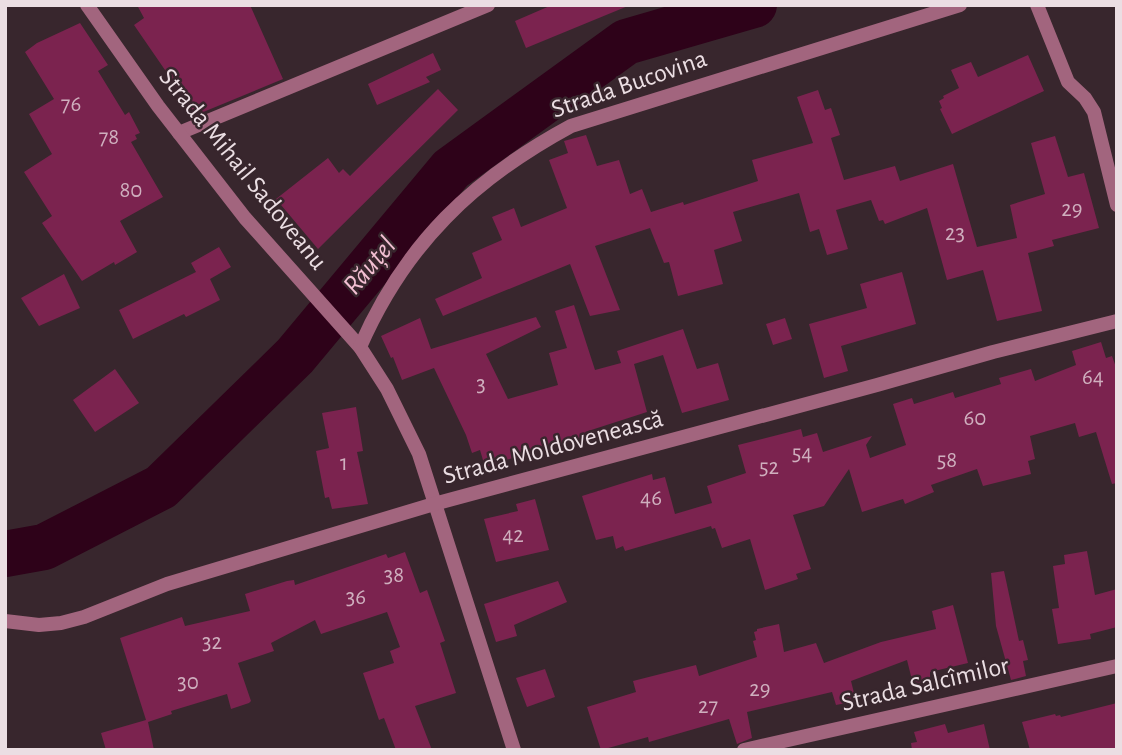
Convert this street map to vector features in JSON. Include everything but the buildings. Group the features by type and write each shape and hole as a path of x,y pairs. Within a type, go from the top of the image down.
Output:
{"street":[{"name":"Strada Mihail Sadoveanu","path":"87,5 244,218 356,342 387,389 419,454 514,750"},
{"path":"179,133 488,5"},
{"name":"Strada Bucovina","path":"356,342 398,274 428,235 503,167 536,145 571,126 960,5"},
{"path":"1038,5 1064,75 1094,112 1117,205"},
{"name":"Strada Moldovenească","path":"5,621 39,625 84,617 167,584 434,504 993,352 1117,321"},
{"name":"Strada Salcîmilor","path":"744,750 1117,666"}],"waterway":[{"name":"Răuțel","path":"5,554 44,547 161,487 295,356 451,169 626,42 754,5"}]}
